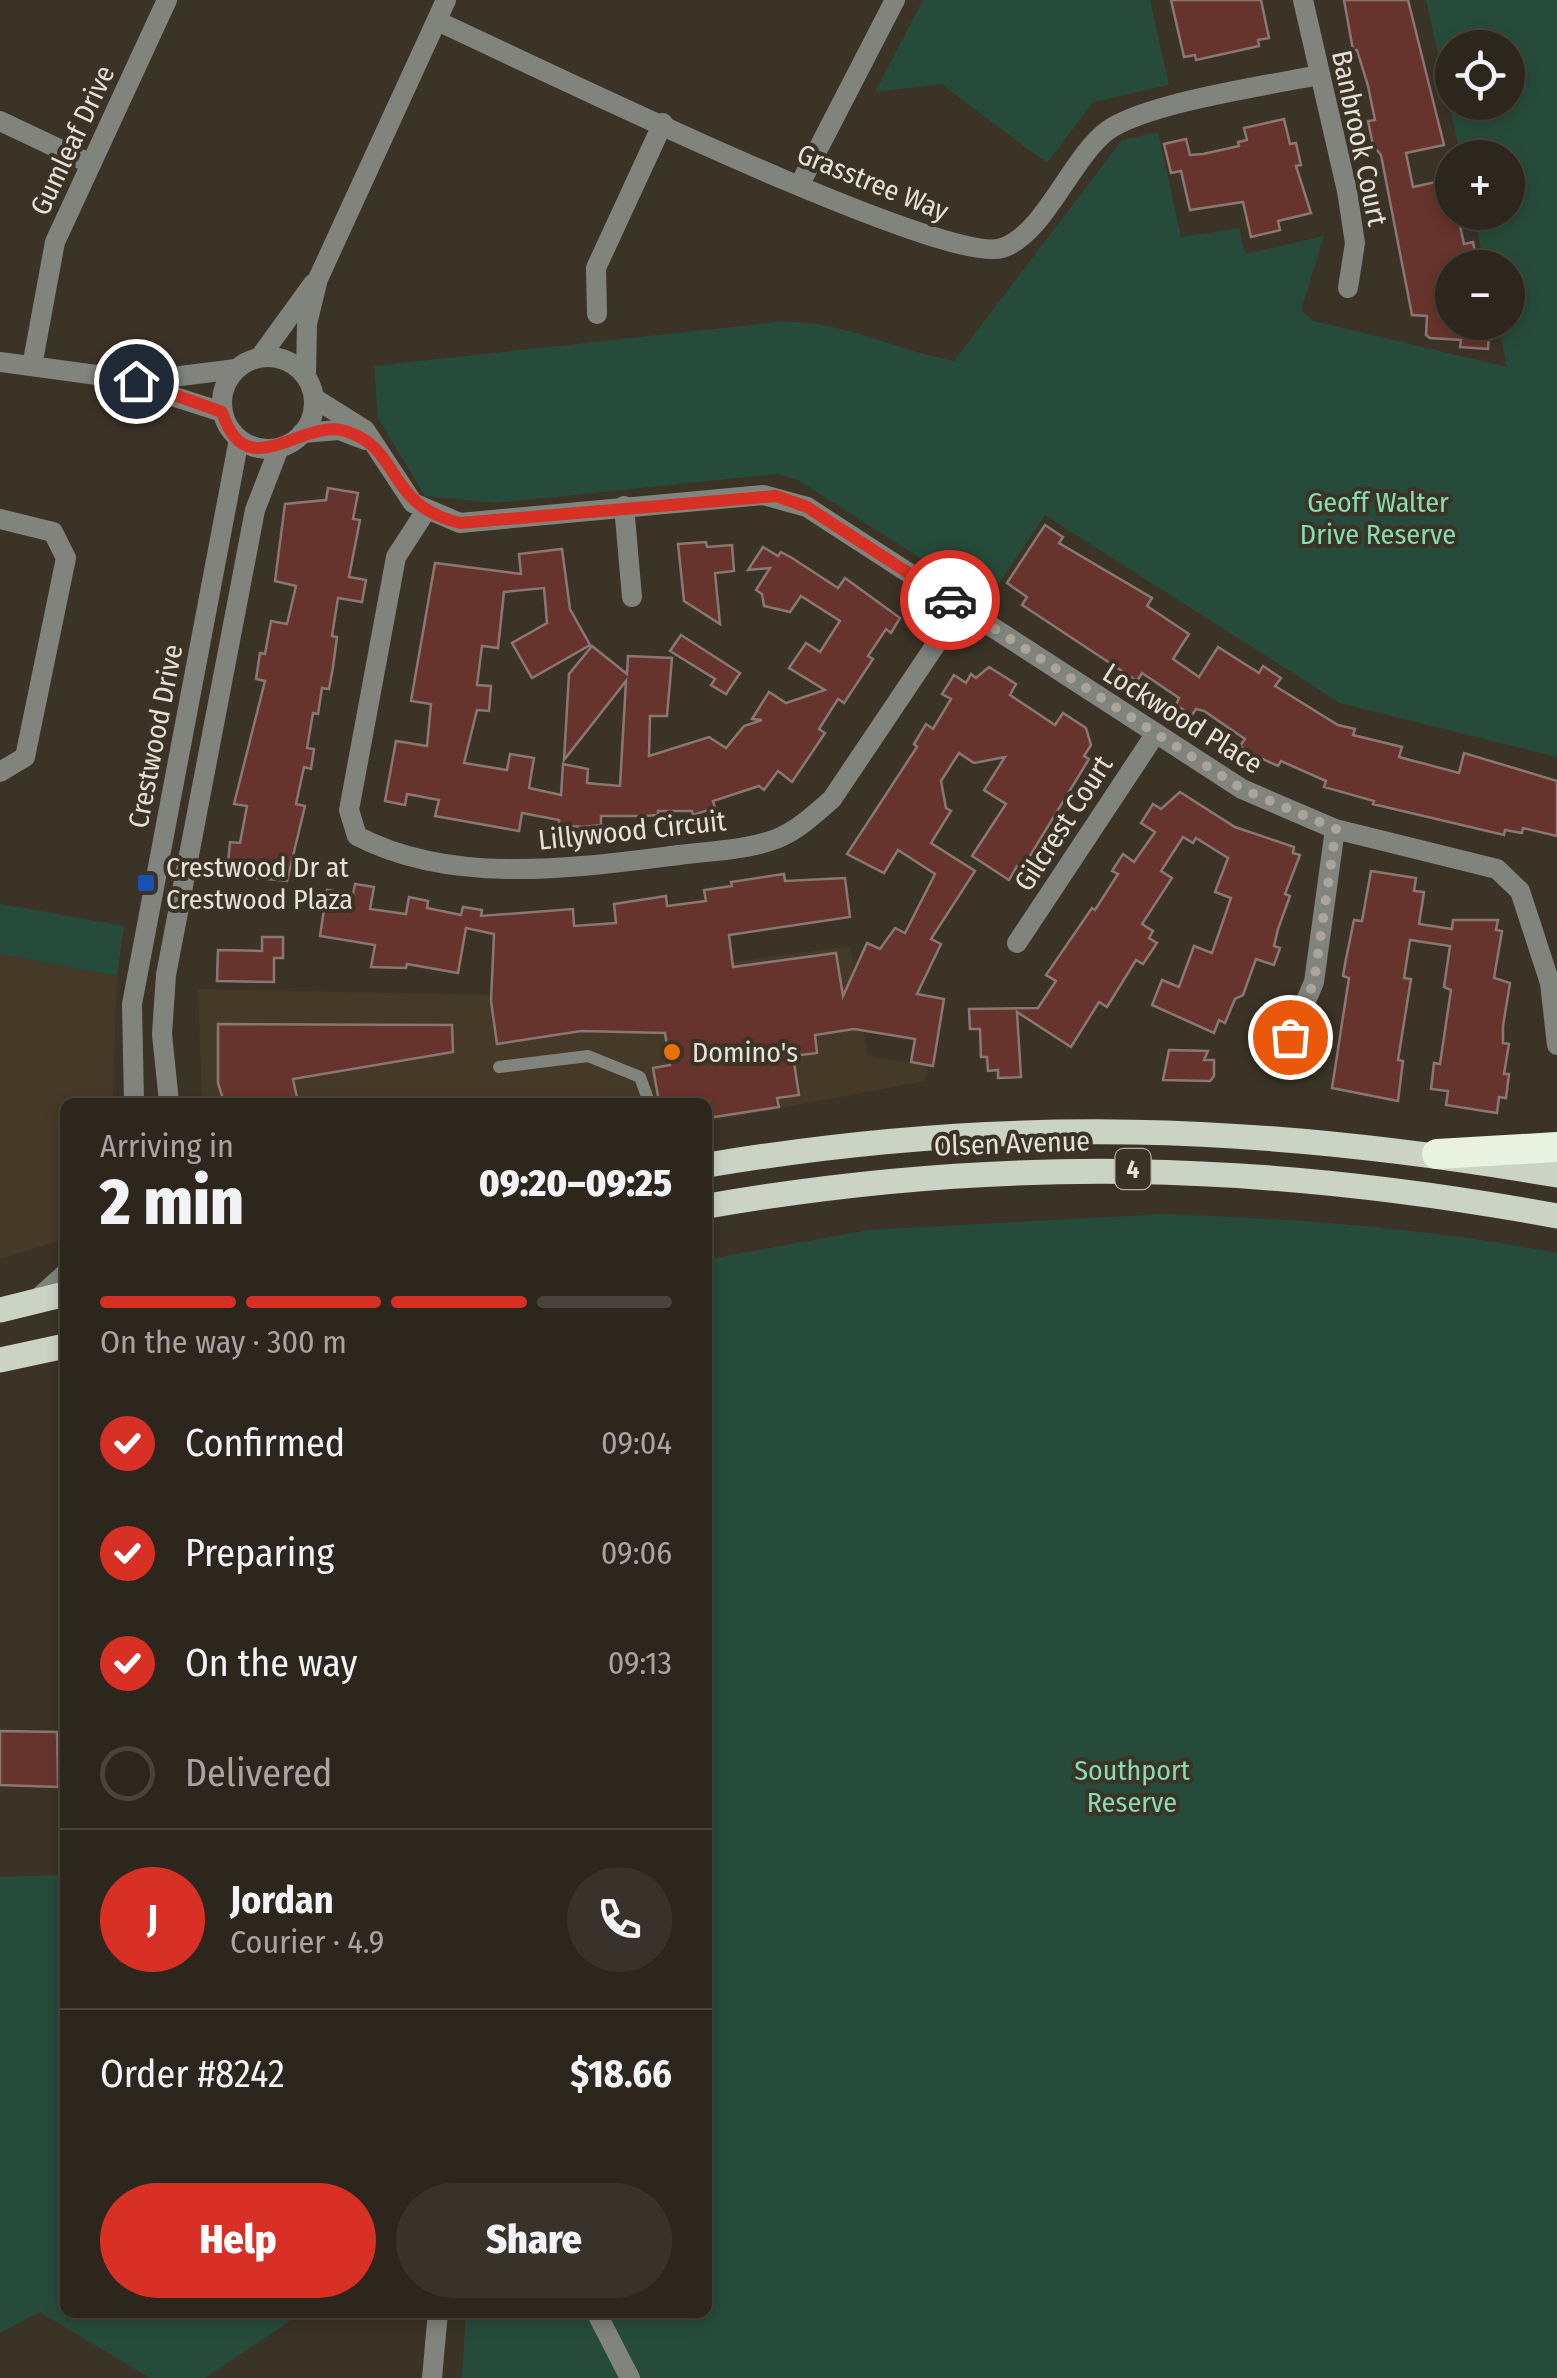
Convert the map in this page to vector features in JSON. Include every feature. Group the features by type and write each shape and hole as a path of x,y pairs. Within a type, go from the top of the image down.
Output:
{"highway":[{"path":"1437,1154 1557,1147"}],"main road":[{"name":"Olsen Avenue","path":"712,1164 817,1148 1042,1130 1252,1134 1437,1154 1557,1175"},
{"name":"Olsen Avenue","path":"712,1205 910,1178 1130,1169 1332,1180 1557,1216"},
{"path":"0,1310 60,1295"},
{"path":"0,1360 60,1347"}],"street":[{"name":"Gumleaf Drive","path":"32,366 48,265 167,0"},
{"path":"0,362 141,382 236,368 260,357 318,280 446,0"},
{"path":"800,184 896,0"},
{"name":"Banbrook Court","path":"1303,0 1355,243 1348,288"},
{"name":"Grasstree Way","path":"437,21 895,226 978,250 1004,248 1023,235 1094,142 1121,122 1194,101 1319,75"},
{"path":"0,122 91,164"},
{"path":"598,314 596,268 663,123"},
{"path":"236,368 222,396 222,412 238,439 254,447 279,448 302,433 313,414 314,398 306,376 304,346 318,280"},
{"path":"260,357 286,360 306,376"},
{"path":"141,382 150,389 222,412"},
{"path":"314,398 355,421 404,493 425,512"},
{"path":"302,433 339,430 372,442"},
{"name":"Crestwood Drive","path":"134,1098 132,1004 238,439"},
{"name":"Crestwood Drive","path":"168,1098 162,1034 166,975 255,510 279,448"},
{"name":"Lockwood Place","path":"425,512 460,523 762,495 790,500 1242,789 1336,829 1497,869 1520,892 1550,983 1557,1045"},
{"path":"624,506 632,597"},
{"name":"Lillywood Circuit","path":"425,512 396,556 349,810 357,836 386,851 533,870 612,864 775,840 805,823 832,798 961,607"},
{"path":"0,519 52,532 66,558 25,757 0,772"},
{"name":"Gilcrest Court","path":"1017,943 1156,733"},
{"path":"1279,1064 1314,982 1336,829"},
{"path":"34,1302 60,1279"},
{"path":"432,2378 437,2318"},
{"path":"599,2318 630,2378"}],"lane":[{"path":"499,1067 588,1056 613,1062 640,1077 648,1098"}],"shaded area":[{"path":"850,946 868,1056 929,1066 925,1081 712,1121 712,1098 202,1098 198,989 494,995"},
{"path":"0,954 117,976 113,1098 60,1098 60,1241 0,1259"}],"green space":[{"path":"923,0 1150,0 1169,85 1093,102 1047,163 941,84 875,92"},
{"name":"Geoff Walter Drive Reserve","path":"1426,0 1557,0 1557,757 1340,703 1045,515 991,595 950,577 798,480 777,474 495,503 425,496 378,418 374,366 778,322 823,325 954,361 1122,140 1158,132 1181,237 1239,228 1245,254 1324,236 1301,310 1313,321 1507,367 1501,340 1525,340 1525,250 1481,250 1477,230 1525,230 1525,140 1457,140 1453,120 1525,120 1525,30 1435,30 1435,40"},
{"path":"0,904 124,926 117,976 0,954"},
{"name":"Southport Reserve","path":"1164,1214 1361,1226 1557,1253 1557,2378 462,2378 466,2318 712,2318 712,1258 869,1230"},
{"path":"60,1875 60,2318 295,2318 205,2378 150,2378 40,2312 0,2333 0,1877"}],"building":[{"path":"1171,0 1261,0 1269,38 1258,40 1259,46 1196,60 1195,55 1184,57"},
{"path":"1344,0 1408,0 1443,140 1435,140 1435,147 1406,153 1413,187 1435,182 1435,230 1461,230 1464,244 1473,242 1475,250 1435,250 1435,338 1426,335 1427,316 1412,315 1381,155 1373,145 1368,121 1375,120 1368,86 1357,50 1353,50"},
{"path":"1284,119 1290,144 1296,143 1301,165 1296,166 1311,213 1278,221 1280,230 1251,237 1243,202 1190,210 1181,171 1171,173 1164,144 1186,139 1190,155 1203,154 1239,146 1238,142 1247,140 1244,128"},
{"path":"1461,340 1489,340 1488,349 1460,347"},
{"path":"328,488 358,493 353,519 360,520 349,577 366,580 362,602 338,598 332,636 337,637 333,667 329,689 322,688 318,714 313,713 307,748 314,749 311,769 304,767 296,804 305,806 287,881 247,877 248,871 228,863 230,842 240,843 247,806 234,804 265,681 256,679 260,653 265,654 271,621 287,624 296,586 275,581 285,504 326,500"},
{"path":"1045,525 1063,537 1059,543 1152,598 1147,606 1189,634 1173,659 1199,677 1218,647 1259,673 1263,666 1281,678 1275,686 1338,725 1355,729 1353,735 1402,747 1399,757 1459,773 1464,753 1557,781 1557,836 1523,828 1522,833 1505,830 1504,835 1373,804 1374,801 1324,787 1326,781 1281,761 1278,766 1256,756 1240,746 1245,739 1204,711 1196,709 1192,715 1176,705 1179,698 1142,673 1137,681 1022,605 1027,597 1007,583"},
{"path":"706,542 707,547 732,545 734,571 715,573 720,624 684,601 678,544"},
{"path":"763,547 778,556 781,552 792,558 838,588 845,578 900,618 891,633 886,629 868,656 873,659 844,703 838,699 819,729 825,733 792,782 778,771 764,790 759,786 713,801 715,808 693,815 692,811 658,811 658,815 601,816 601,825 583,827 559,825 559,820 522,813 519,831 435,816 439,800 407,794 405,805 385,801 396,741 427,746 431,704 411,701 435,563 521,574 519,554 562,549 570,609 590,645 532,678 512,643 547,623 544,588 504,592 498,648 482,646 477,685 491,686 489,711 477,710 464,763 507,770 510,754 534,758 529,788 561,795 563,764 588,769 587,783 620,786 626,681 564,760 569,674 592,646 627,674 628,656 672,658 667,716 650,716 649,756 709,737 726,748 744,726 762,720 752,719 769,692 786,703 825,690 789,668 806,643 820,652 840,621 801,596 790,612 764,606 762,594 756,590 770,568 748,570"},
{"path":"681,635 740,673 726,694 711,685 715,679 670,651"},
{"path":"989,667 1016,684 1010,695 1055,725 1063,713 1086,728 1091,745 1084,756 1089,759 1022,869 1017,866 1009,880 972,856 1006,804 984,790 1005,757 974,763 959,753 941,781 946,808 951,811 931,843 975,871 931,939 941,944 917,994 944,999 933,1066 911,1062 915,1039 854,1029 815,1035 817,1053 793,1056 799,1095 777,1098 779,1107 712,1117 712,1098 658,1098 653,1068 670,1065 665,1033 581,1031 497,1044 491,1001 494,934 466,928 458,973 407,964 406,968 371,967 375,945 320,936 327,890 353,894 355,884 374,887 370,909 406,914 409,897 428,901 427,908 461,915 463,907 482,910 481,916 573,909 574,926 616,923 614,904 666,896 667,906 706,901 704,890 732,886 731,882 784,874 785,881 845,878 850,917 729,935 733,967 836,953 843,996 867,943 880,949 895,928 905,933 935,874 898,850 884,873 847,854 917,747 914,744 926,724 933,729 951,699 942,694 954,675 966,683 971,674 976,678"},
{"path":"1180,792 1235,827 1294,847 1293,853 1300,855 1285,894 1290,896 1274,946 1280,948 1274,965 1256,959 1243,995 1235,999 1225,1023 1219,1020 1214,1033 1152,1005 1162,980 1179,987 1194,946 1212,953 1231,898 1215,892 1228,858 1196,838 1193,843 1183,837 1161,871 1172,878 1142,924 1153,931 1149,938 1157,943 1143,964 1136,960 1107,1007 1099,1002 1071,1047 1017,1012 1021,1077 998,1078 998,1070 988,1071 987,1057 981,1057 980,1029 970,1029 969,1009 1038,1008 1056,981 1046,975 1118,874 1112,871 1123,854 1134,862 1155,832 1141,823 1153,804 1161,809"},
{"path":"1371,871 1416,878 1414,891 1424,892 1419,924 1452,929 1453,920 1498,920 1496,930 1502,931 1494,978 1510,983 1503,1026 1503,1043 1509,1044 1504,1074 1509,1074 1506,1098 1499,1097 1497,1113 1446,1105 1448,1091 1431,1089 1434,1063 1440,1064 1451,990 1444,987 1450,946 1410,940 1404,978 1411,979 1398,1060 1403,1061 1398,1101 1332,1088 1349,978 1343,976 1346,959 1354,920 1362,921"},
{"path":"262,937 283,937 283,958 274,958 274,982 217,981 218,950 262,951"},
{"path":"218,1024 452,1025 453,1052 293,1079 297,1098 223,1098 218,1083"},
{"path":"1169,1050 1208,1051 1204,1060 1214,1060 1214,1076 1210,1081 1163,1080"},
{"path":"0,1731 57,1732 58,1787 0,1785"}],"way so far":[{"path":"950,600 1242,789 1336,829 1314,982 1290,1037"}],"place":[{"name":"Crestwood Dr at Crestwood Plaza","path":"146,883"},
{"name":"Domino's","path":"672,1052"}],"route":[{"path":"136,381 222,412 232,433 254,447 279,448 302,433 348,431 372,442 413,503 425,512 460,523 776,496 807,507 950,600"}]}
